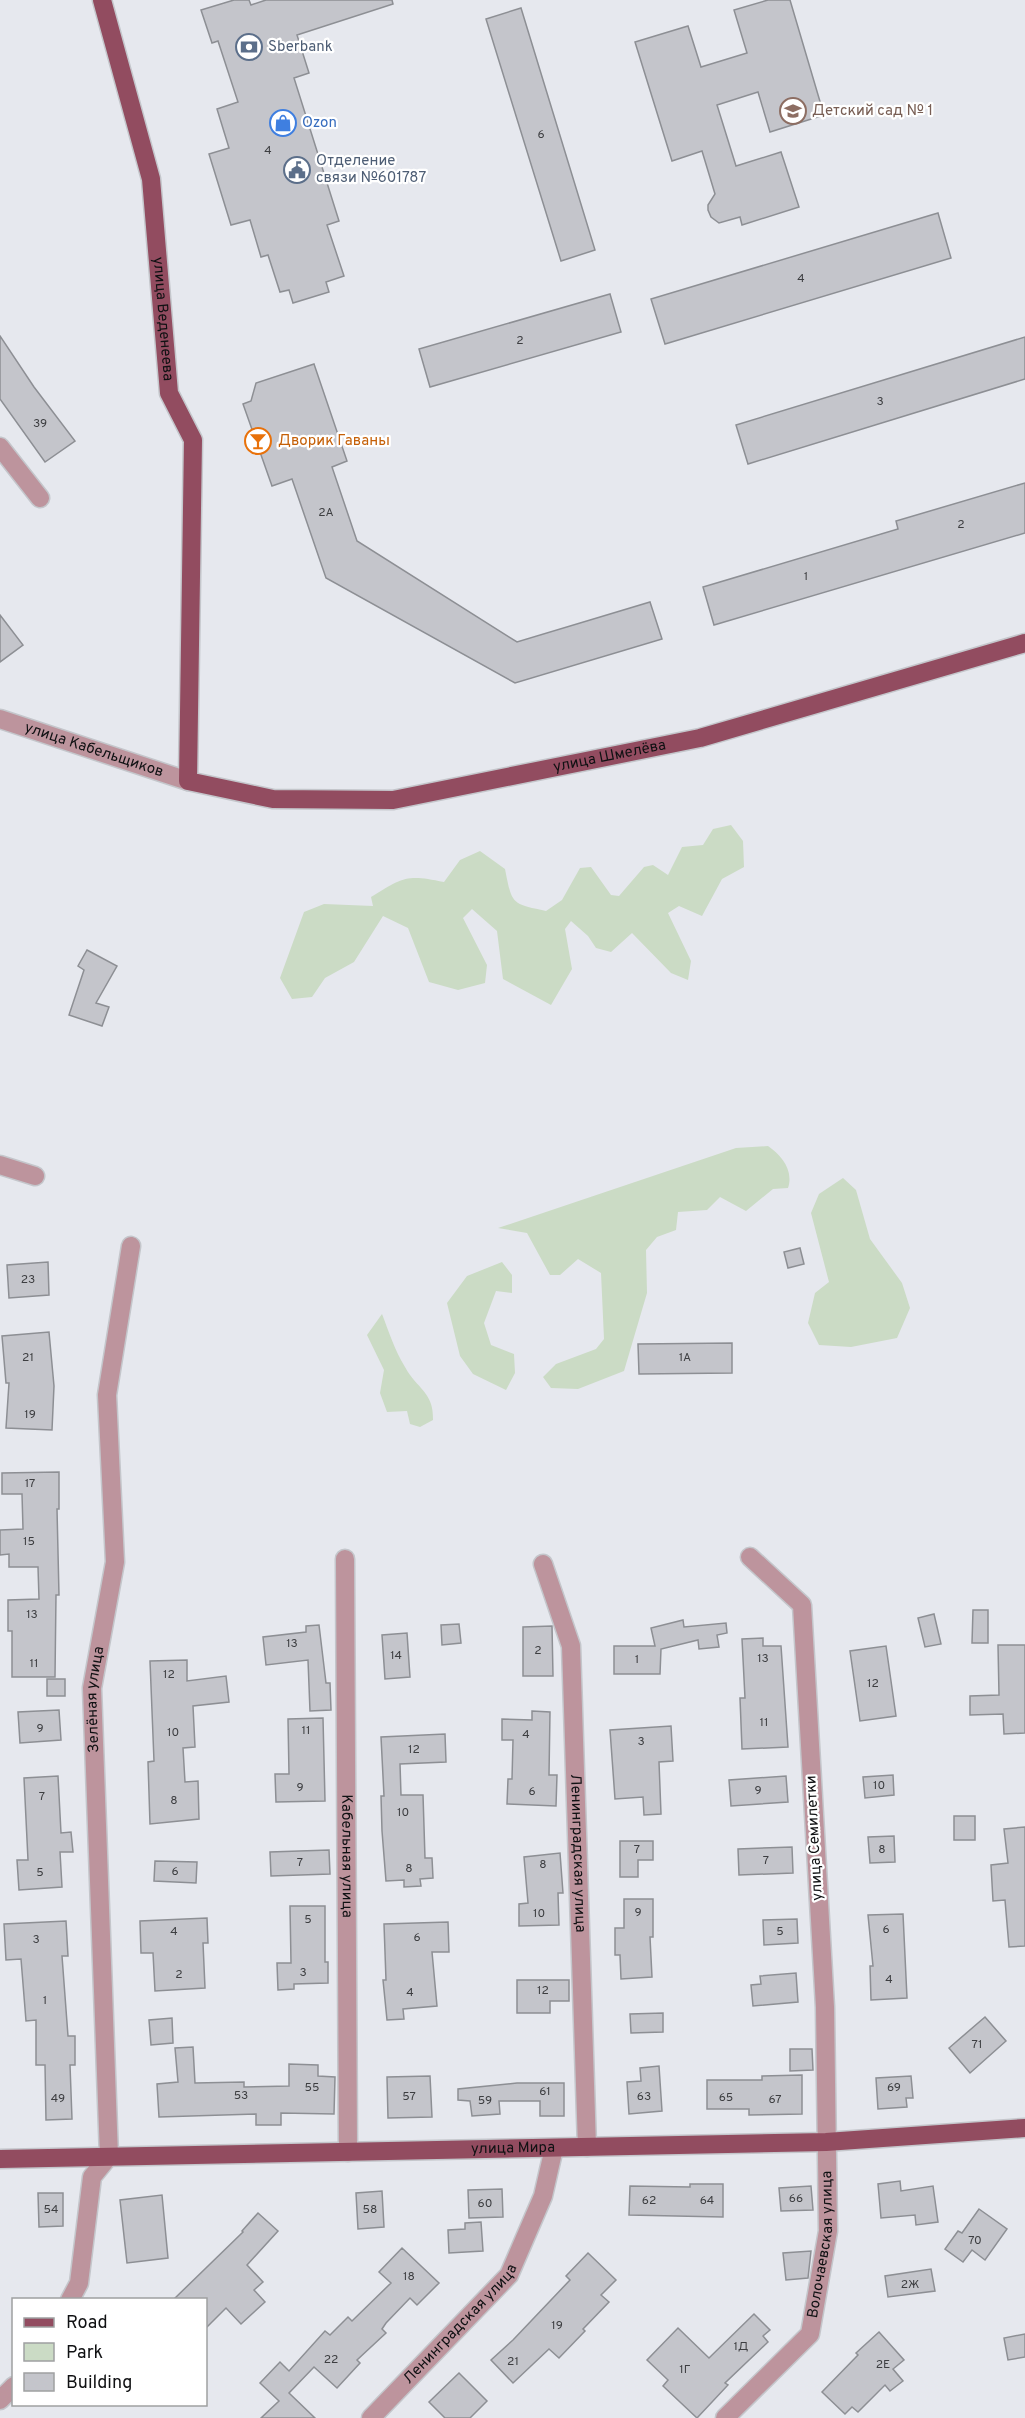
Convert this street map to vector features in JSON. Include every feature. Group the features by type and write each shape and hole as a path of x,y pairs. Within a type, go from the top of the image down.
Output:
{"main road":[{"name":"улица Веденеева","path":"102,0 151,180 169,393 193,440 188,781"},
{"name":"улица Шмелёва","path":"188,781 273,799 393,800 700,738 1025,643"},
{"name":"улица Мира","path":"0,2159 826,2142 1025,2128"}],"street":[{"path":"0,447 40,498"},
{"name":"улица Кабельщиков","path":"0,719 188,781"},
{"path":"0,1165 34,1176"},
{"name":"Зелёная улица","path":"109,2156 92,1688 115,1562 107,1395 131,1246"},
{"name":"улица Семилетки","path":"750,1557 802,1605 825,2007 826,2142"},
{"name":"Кабельная улица","path":"345,1559 348,2152"},
{"name":"Ленинградская улица","path":"543,1564 571,1646 587,2147"},
{"name":"Волочаевская улица","path":"725,2418 810,2334 828,2231 826,2142"},
{"name":"Ленинградская улица","path":"371,2418 509,2276 543,2196 554,2148"},
{"path":"71,2298 79,2283 93,2177 109,2156"},
{"path":"0,2400 12,2388"}],"green space":[{"path":"731,825 743,841 744,867 722,879 702,916 679,906 668,913 691,961 688,980 671,973 632,933 611,952 596,948 588,936 571,921 565,929 572,969 551,1005 503,979 497,931 472,909 463,918 487,965 485,983 458,990 429,982 408,928 383,916 354,962 325,978 312,997 292,999 280,978 304,912 324,904 373,906 371,897 398,881 406,879 421,878 444,882 460,860 480,851 505,869 509,889 519,904 546,911 562,900 580,868 591,867 611,895 619,896 644,867 653,865 668,875 682,847 703,845 713,829"},
{"path":"768,1146 788,1169 788,1188 773,1189 746,1211 720,1197 707,1210 678,1212 676,1230 657,1237 646,1250 647,1293 624,1371 578,1389 551,1388 543,1377 556,1364 596,1349 604,1339 601,1273 578,1259 560,1275 550,1275 527,1233 498,1228 736,1148"},
{"path":"843,1178 856,1190 870,1239 902,1283 910,1308 897,1338 851,1347 819,1345 808,1323 815,1293 829,1282 811,1213 819,1194"},
{"path":"502,1262 512,1275 512,1293 496,1291 484,1323 491,1345 514,1354 515,1373 506,1390 473,1374 460,1356 447,1303 467,1276"},
{"path":"382,1314 401,1361 431,1403 433,1420 420,1427 410,1424 407,1411 387,1412 380,1393 384,1370 367,1335"}],"building":[{"path":"234,0 249,0 251,5 266,0 392,0 393,4 297,35 309,73 294,78 339,221 327,225 344,276 326,282 329,292 293,303 289,290 280,292 268,255 261,257 250,220 231,225 209,154 229,148 217,109 238,102 218,41 212,43 201,10"},
{"name":"Детский сад № 1","path":"768,0 790,0 824,115 770,132 758,92 717,105 736,166 781,152 799,207 742,225 740,217 719,223 711,217 708,210 708,205 715,194 702,151 672,161 635,42 688,26 701,67 747,53 734,10"},
{"path":"521,8 595,250 561,261 486,19"},
{"path":"938,213 951,258 665,344 651,299"},
{"path":"610,294 621,332 430,387 419,349"},
{"path":"0,336 34,387 75,441 45,462 0,399"},
{"path":"1025,337 1025,379 748,464 736,425"},
{"path":"314,364 347,461 332,467 357,541 517,642 650,602 662,639 515,683 326,578 292,479 272,486 243,404 251,401 256,383"},
{"path":"1025,483 1025,533 714,625 703,587 898,529 896,521"},
{"path":"0,615 23,645 0,662"},
{"path":"87,950 117,966 96,1003 109,1007 102,1026 69,1015 84,970 78,966"},
{"path":"800,1248 804,1264 788,1268 784,1252"},
{"path":"48,1262 49,1295 9,1298 7,1265"},
{"path":"49,1332 54,1386 52,1430 6,1428 9,1383 6,1383 2,1336"},
{"path":"732,1343 732,1373 639,1374 638,1344"},
{"path":"59,1472 59,1509 57,1509 59,1595 56,1595 55,1677 12,1677 12,1631 8,1631 8,1600 39,1599 38,1567 9,1567 9,1554 0,1555 0,1530 23,1529 22,1494 2,1494 2,1473"},
{"path":"973,1610 988,1610 988,1643 972,1643"},
{"path":"934,1614 941,1644 925,1647 918,1618"},
{"path":"683,1620 684,1627 726,1623 727,1633 717,1635 719,1647 699,1649 698,1640 661,1649 660,1674 614,1674 614,1646 655,1646 651,1628"},
{"path":"459,1624 461,1643 442,1645 441,1625"},
{"path":"319,1625 326,1683 330,1683 331,1710 310,1711 308,1660 266,1665 263,1637 306,1632 306,1626"},
{"path":"552,1626 553,1676 523,1676 523,1627"},
{"path":"407,1633 410,1677 385,1679 382,1635"},
{"path":"763,1638 763,1646 781,1646 788,1747 742,1749 740,1698 745,1698 742,1639"},
{"path":"998,1645 1025,1645 1025,1733 1004,1734 1003,1714 970,1715 970,1696 999,1695"},
{"path":"886,1646 896,1716 860,1721 850,1651"},
{"path":"187,1660 187,1681 226,1676 229,1702 193,1706 195,1747 183,1748 185,1782 198,1781 199,1819 150,1824 148,1762 154,1761 150,1661"},
{"path":"47,1679 65,1679 65,1696 47,1696"},
{"path":"59,1710 61,1740 20,1743 18,1712"},
{"path":"532,1711 550,1712 549,1775 557,1775 556,1806 507,1804 508,1779 512,1779 513,1740 502,1740 502,1719 532,1720"},
{"path":"323,1718 325,1801 276,1802 275,1774 289,1774 288,1719"},
{"path":"671,1726 673,1761 659,1762 661,1814 644,1815 643,1797 615,1799 610,1730"},
{"path":"445,1734 446,1762 400,1764 401,1795 423,1795 425,1858 432,1858 433,1878 420,1879 421,1886 404,1887 404,1880 386,1881 382,1831 381,1796 384,1796 381,1737"},
{"path":"893,1775 894,1795 865,1798 863,1777"},
{"path":"58,1776 61,1833 71,1832 73,1852 60,1852 62,1887 19,1890 17,1860 28,1860 24,1778"},
{"path":"786,1776 788,1802 731,1806 729,1780"},
{"path":"954,1816 975,1816 975,1840 954,1840"},
{"path":"1025,1827 1025,1946 1009,1947 1005,1900 993,1901 991,1865 1008,1863 1004,1829"},
{"path":"894,1836 895,1862 870,1863 868,1837"},
{"path":"620,1841 653,1841 653,1860 638,1860 638,1877 620,1877"},
{"path":"792,1847 793,1873 739,1875 738,1849"},
{"path":"329,1850 330,1874 271,1876 270,1852"},
{"path":"560,1853 563,1893 558,1893 559,1925 519,1926 519,1904 528,1903 524,1857"},
{"path":"155,1861 197,1862 196,1883 154,1881"},
{"path":"624,1899 653,1899 653,1937 650,1937 652,1977 621,1979 620,1955 615,1955 615,1928 624,1928"},
{"path":"290,1906 325,1906 325,1962 328,1962 328,1983 294,1984 294,1989 278,1990 277,1963 291,1963"},
{"path":"903,1914 907,1998 871,2000 870,1966 873,1966 868,1915"},
{"path":"207,1918 208,1943 203,1943 205,1988 155,1991 153,1953 141,1953 140,1921"},
{"path":"797,1919 798,1943 764,1945 763,1920"},
{"path":"66,1921 68,1956 62,1956 68,2036 75,2036 75,2065 70,2065 72,2119 46,2120 45,2065 36,2065 36,2020 26,2021 21,1959 6,1960 4,1924"},
{"path":"448,1922 449,1952 432,1952 437,2006 403,2009 404,2019 387,2020 383,1980 386,1980 384,1924"},
{"path":"796,1973 798,2002 753,2006 751,1985 761,1984 760,1976"},
{"path":"517,1980 569,1980 569,2001 550,2001 550,2013 517,2013"},
{"path":"663,2013 663,2032 631,2033 630,2014"},
{"path":"985,2017 1006,2041 970,2073 949,2048"},
{"path":"172,2018 173,2043 151,2045 149,2020"},
{"path":"193,2047 195,2083 244,2082 244,2087 289,2086 289,2064 318,2065 318,2076 335,2077 334,2114 281,2113 281,2125 256,2125 256,2114 159,2117 157,2084 178,2082 175,2048"},
{"path":"790,2049 812,2049 813,2070 790,2071"},
{"path":"659,2066 662,2111 629,2114 627,2082 641,2081 640,2068"},
{"path":"802,2075 802,2114 749,2115 749,2109 707,2109 707,2080 762,2080 762,2076"},
{"path":"430,2076 432,2117 388,2118 387,2077"},
{"path":"911,2076 913,2098 906,2098 907,2107 878,2109 876,2078"},
{"path":"517,2083 564,2083 564,2116 540,2116 540,2101 499,2101 500,2114 472,2116 470,2101 458,2100 458,2089"},
{"path":"900,2181 901,2191 933,2186 938,2222 916,2225 915,2215 881,2218 878,2184"},
{"path":"690,2184 723,2184 723,2217 629,2215 630,2186 690,2187"},
{"path":"811,2186 813,2210 781,2211 779,2188"},
{"path":"502,2189 503,2217 469,2218 468,2190"},
{"path":"382,2191 384,2227 358,2229 356,2193"},
{"path":"38,2193 63,2193 63,2226 39,2227"},
{"path":"162,2195 168,2258 127,2263 120,2200"},
{"path":"979,2209 1007,2229 985,2260 972,2250 963,2262 945,2249 958,2231 962,2233"},
{"path":"258,2213 278,2231 247,2265 263,2282 254,2290 265,2302 241,2324 226,2308 207,2327 207,2298 175,2298"},
{"path":"481,2222 483,2251 449,2253 448,2230 465,2229 465,2223"},
{"path":"402,2248 439,2283 417,2305 410,2298 386,2323 382,2329 386,2333 357,2360 360,2363 337,2388 314,2367 289,2393 315,2418 261,2418 279,2401 260,2383 280,2362 289,2371 325,2331 330,2335 348,2317 352,2321 391,2283 379,2272"},
{"path":"811,2251 808,2278 786,2280 783,2253"},
{"path":"588,2253 616,2280 601,2295 609,2302 559,2358 549,2349 513,2383 491,2360 570,2280 566,2276"},
{"path":"931,2269 935,2291 888,2297 885,2276"},
{"path":"754,2314 770,2330 763,2336 768,2342 725,2383 728,2385 697,2418 663,2386 668,2380 647,2360 678,2328 709,2358"},
{"path":"879,2332 904,2360 893,2369 903,2381 890,2391 885,2385 858,2412 852,2407 845,2414 822,2392 858,2355 856,2353"},
{"path":"1025,2334 1025,2357 1008,2360 1004,2338"},
{"path":"459,2373 487,2401 470,2418 445,2418 429,2402"}],"place":[{"name":"Sberbank","path":"249,47"},
{"name":"Детский сад № 1","path":"793,111"},
{"name":"Ozon","path":"283,123"},
{"name":"Отделение связи №601787","path":"297,170"},
{"name":"Дворик Гаваны","path":"258,441"}]}
